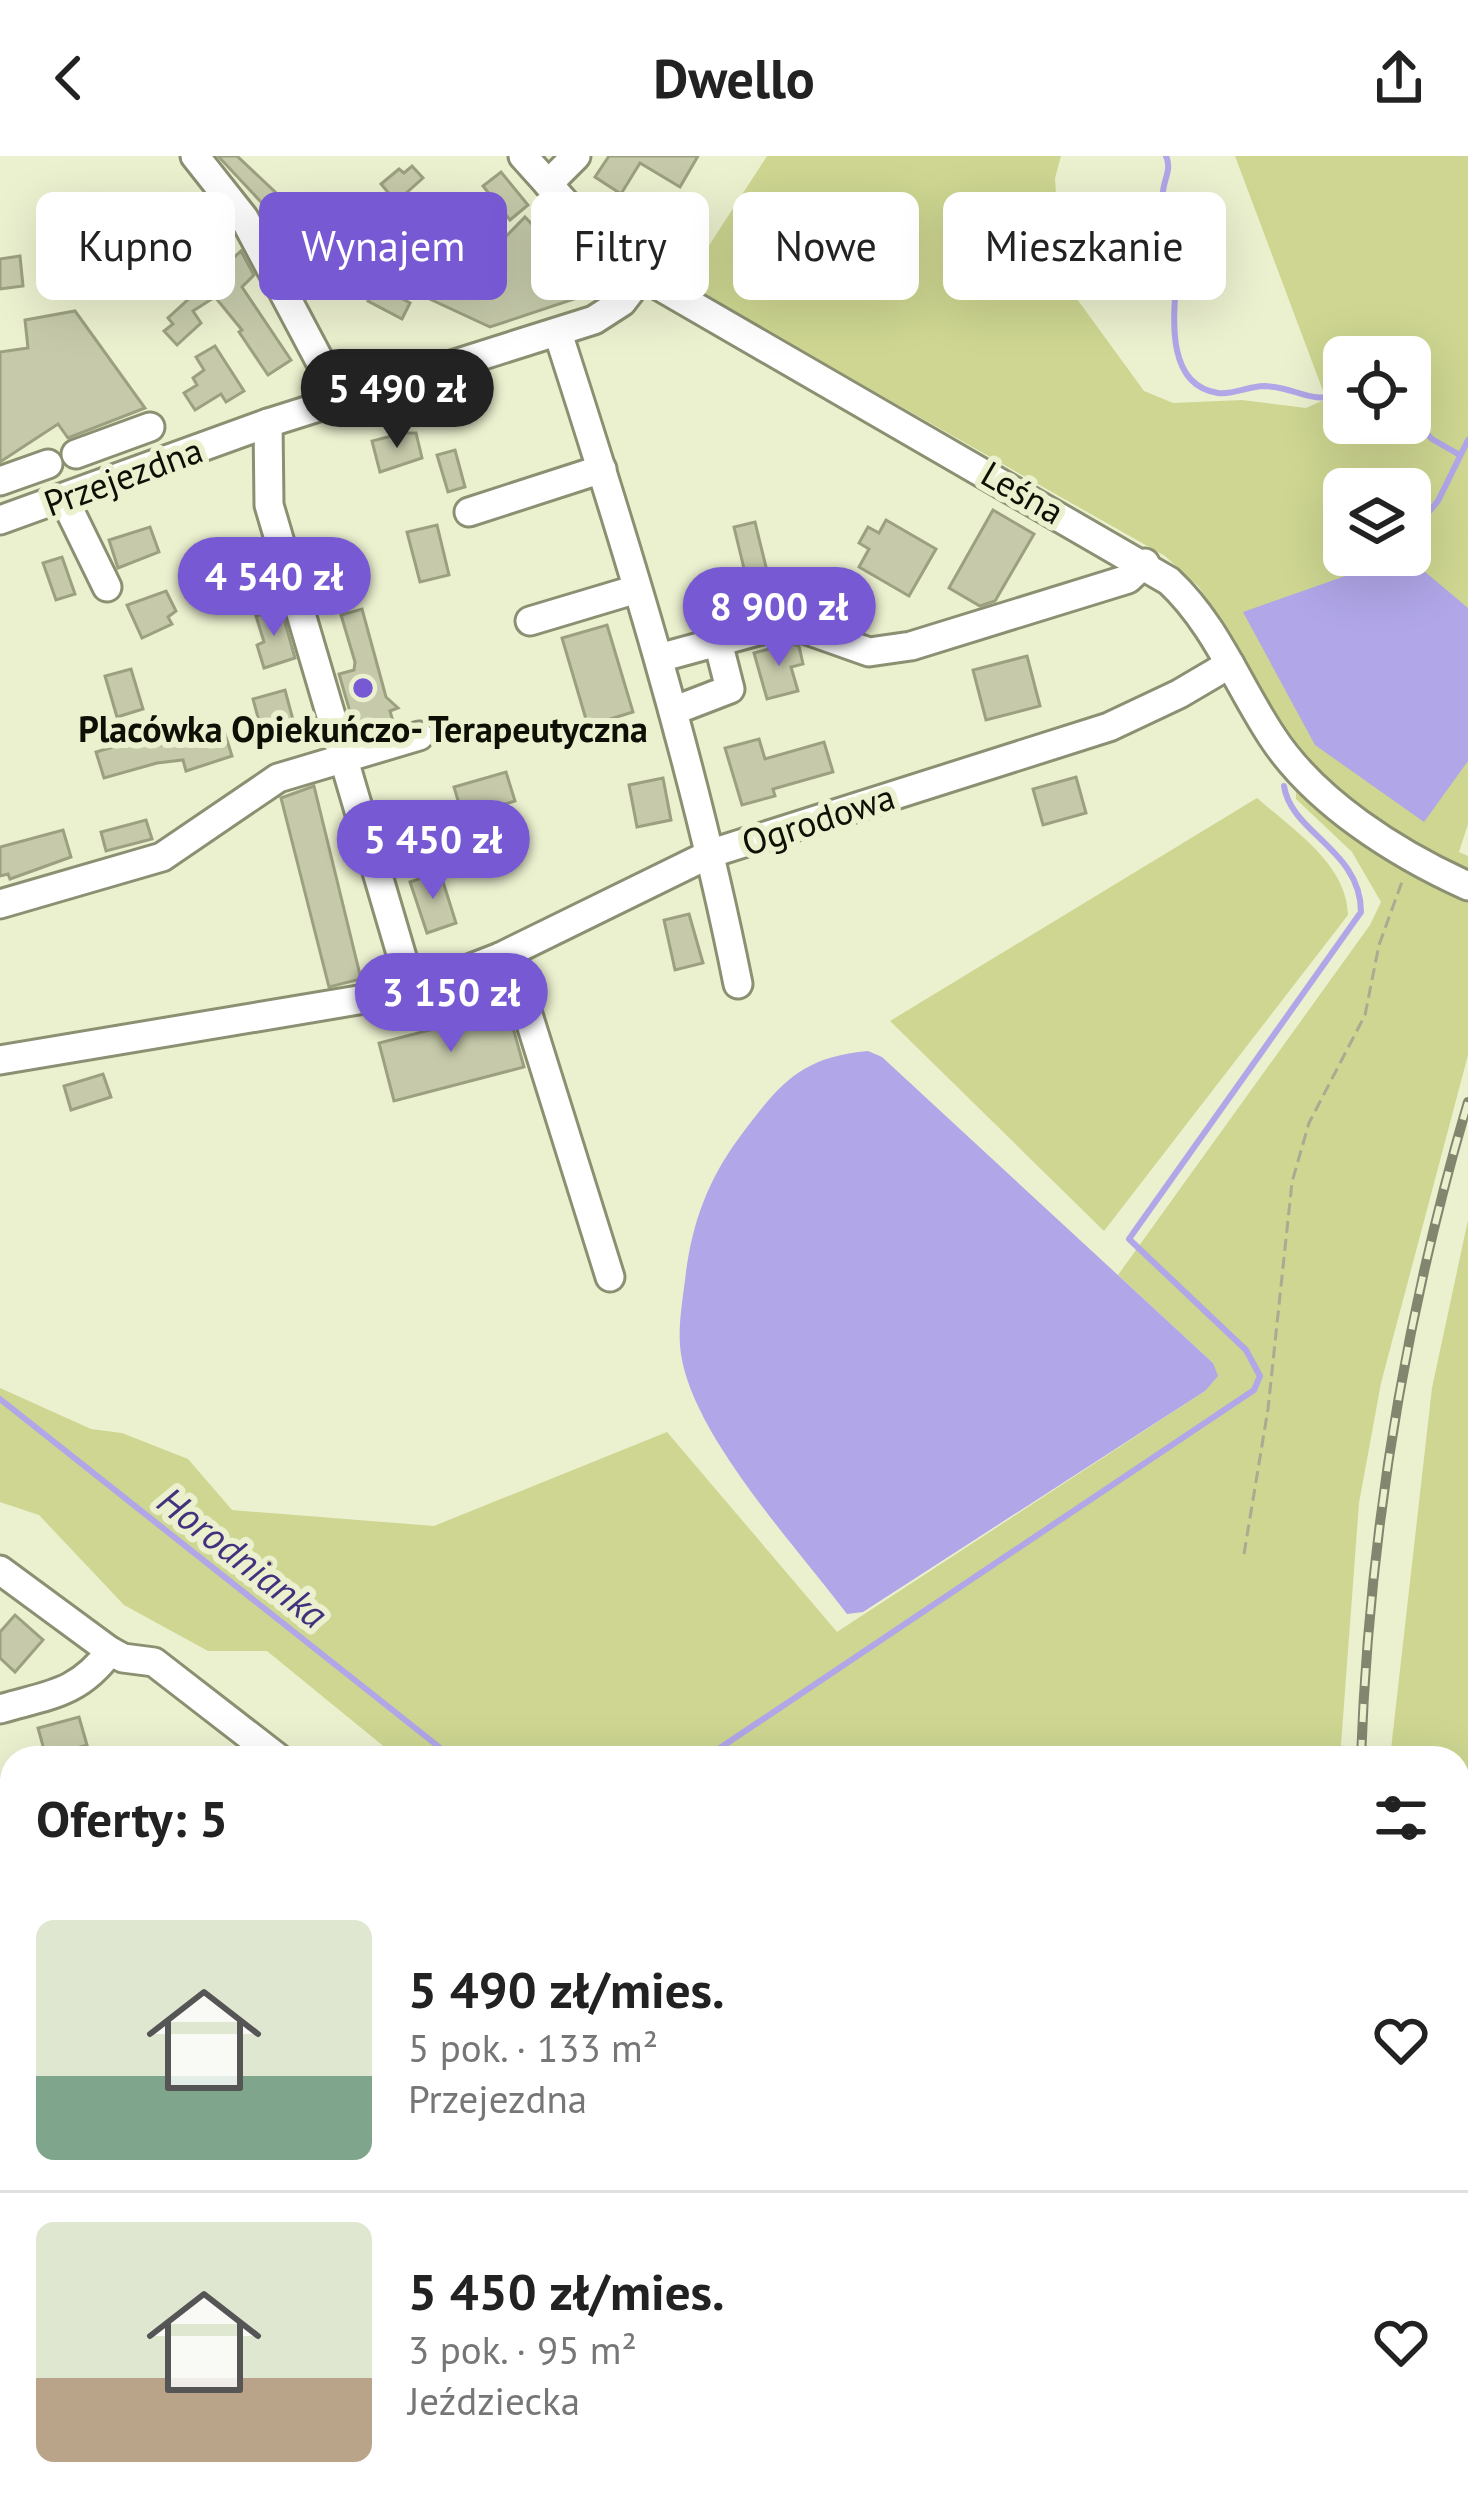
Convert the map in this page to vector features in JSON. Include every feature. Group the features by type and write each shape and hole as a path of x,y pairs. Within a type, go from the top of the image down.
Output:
{"street":[{"path":"195,156 244,218 340,399"},
{"name":"Leśna","path":"523,156 556,192"},
{"path":"548,184 576,156"},
{"name":"Przejezdna","path":"0,520 268,423 558,332 614,309 621,300"},
{"name":"Leśna","path":"686,300 1144,562 1187,598 1294,766 1409,857 1468,886"},
{"path":"558,332 659,658 712,853 738,984"},
{"path":"268,423 269,505 412,991"},
{"path":"76,454 141,430 145,469"},
{"path":"0,481 39,467 54,502 107,587"},
{"path":"469,512 602,469"},
{"path":"659,658 787,622 868,652 911,646 1128,579 1144,562"},
{"path":"530,621 637,589"},
{"path":"673,711 730,689 718,641"},
{"name":"Ogrodowa","path":"0,1060 412,991 500,957 712,853 1109,727 1230,664"},
{"path":"0,904 162,857 262,787 419,736"},
{"path":"500,957 516,976 610,1276"},
{"path":"0,1570 110,1651 123,1658 154,1662 259,1746"},
{"path":"0,1709 76,1687 110,1651"}],"path":[{"path":"1244,1554 1268,1409 1292,1181 1309,1123 1365,1015 1379,945 1409,857"}],"green space":[{"path":"767,156 1061,156 1056,192 943,192 943,300 1078,300 1144,391 1173,403 1242,400 1306,408 1323,400 1323,444 1431,444 1431,336 1323,336 1323,391 1235,156 1468,156 1468,824 1459,852 1468,856 1468,1055 1381,1383 1359,1503 1341,1746 383,1746 267,1651 208,1651 124,1605 39,1515 0,1502 0,1388 91,1429 122,1433 188,1459 232,1510 434,1526 667,1432 837,1632 1205,1391 1213,1363 1118,1275 1370,925 1381,902 1352,852 1296,799 1296,746 1199,587 1165,556 709,298 709,245 733,208 733,300 919,300 919,192 744,192"},
{"path":"1257,798 1328,864 1345,897 1348,915 1104,1231 890,1021"},
{"path":"1468,1220 1468,1746 1391,1746 1432,1388"}],"shaded area":[{"path":"1345,576 1430,576 1468,608 1468,761 1424,822 1315,745 1243,612"},
{"path":"868,1051 882,1057 1213,1363 1218,1376 1205,1391 863,1612 847,1614 749,1489 705,1420 689,1386 680,1323 698,1218 728,1154 792,1077 824,1060"}],"building":[{"path":"218,156 237,156 275,192 259,192 259,200"},
{"path":"609,156 698,156 680,187 640,163 622,192 595,177"},
{"path":"412,166 423,178 407,192 388,192 381,184 399,169 404,173"},
{"path":"501,172 528,205 510,220 507,192 488,192 483,186"},
{"path":"525,217 531,223 531,300 571,300 490,327 432,300 507,300 507,235"},
{"path":"241,251 254,275 242,287 291,360 268,375 217,300 235,300 235,257"},
{"path":"20,256 23,286 0,289 0,259"},
{"path":"188,300 210,300 193,311 201,323 177,345 164,331 173,324 168,318"},
{"path":"404,300 410,303 402,319 368,301"},
{"path":"75,311 145,408 68,438 58,424 0,462 0,352 28,348 25,320"},
{"path":"215,346 244,391 226,402 221,394 195,410 184,393 197,385 193,378 204,370 196,357"},
{"path":"416,433 422,458 380,472 372,441"},
{"path":"455,450 465,487 448,492 437,455"},
{"path":"993,510 1034,534 995,601 980,606 949,588"},
{"path":"886,520 936,549 909,596 859,567 869,549 859,543 868,527 879,533"},
{"path":"755,522 775,604 754,610 734,527"},
{"path":"437,525 449,575 420,582 407,532"},
{"path":"150,527 159,552 118,568 109,540"},
{"path":"62,557 75,594 56,600 43,563"},
{"path":"166,591 176,611 168,617 172,624 142,638 127,605"},
{"path":"281,608 295,658 264,668 257,645 264,642 256,616"},
{"name":"Placówka Opiekuńczo- Terapeutyczna","path":"362,609 386,697 398,708 390,711 394,725 357,736 339,674 354,670 355,662 341,615"},
{"path":"607,625 633,712 588,726 562,638"},
{"path":"791,643 799,646 803,664 791,667 798,691 767,699 754,653"},
{"path":"1027,656 1040,706 986,720 973,670"},
{"path":"131,669 143,709 117,717 105,676"},
{"path":"285,690 296,731 264,740 253,699"},
{"path":"223,727 232,756 186,771 183,760 104,778 96,752 133,741 134,745 152,740 154,747"},
{"path":"759,739 765,759 824,742 833,772 773,789 775,796 742,805 725,748"},
{"path":"506,772 515,801 463,817 454,787"},
{"path":"1076,777 1086,813 1043,825 1033,789"},
{"path":"663,778 671,820 637,827 629,785"},
{"path":"314,786 361,979 329,987 281,798"},
{"path":"146,820 152,839 106,851 101,832"},
{"path":"63,830 71,857 10,879 8,874 0,876 0,847"},
{"path":"440,872 456,923 427,933 410,882"},
{"path":"689,914 703,963 675,970 664,920"},
{"path":"508,1010 524,1067 394,1101 379,1043"},
{"path":"103,1074 111,1097 71,1110 64,1086"},
{"path":"15,1615 43,1640 15,1672 0,1658 0,1632"},
{"path":"79,1717 87,1745 43,1746 38,1728"}],"waterway":[{"path":"1166,156 1163,200 1178,255 1175,334 1186,373 1198,386 1218,393 1264,386 1323,398"},
{"path":"1431,438 1458,454"},
{"path":"1431,509 1468,440"},
{"path":"723,1746 1254,1390 1260,1376 1246,1350 1129,1239 1361,912 1350,873 1299,817 1284,786"},
{"name":"Horodnianka","path":"0,1399 438,1746"}],"railway":[{"path":"1362,1746 1372,1592 1394,1427 1426,1263 1468,1102"}],"place":[{"name":"Placówka Opiekuńczo- Terapeutyczna","path":"363,688"}]}
